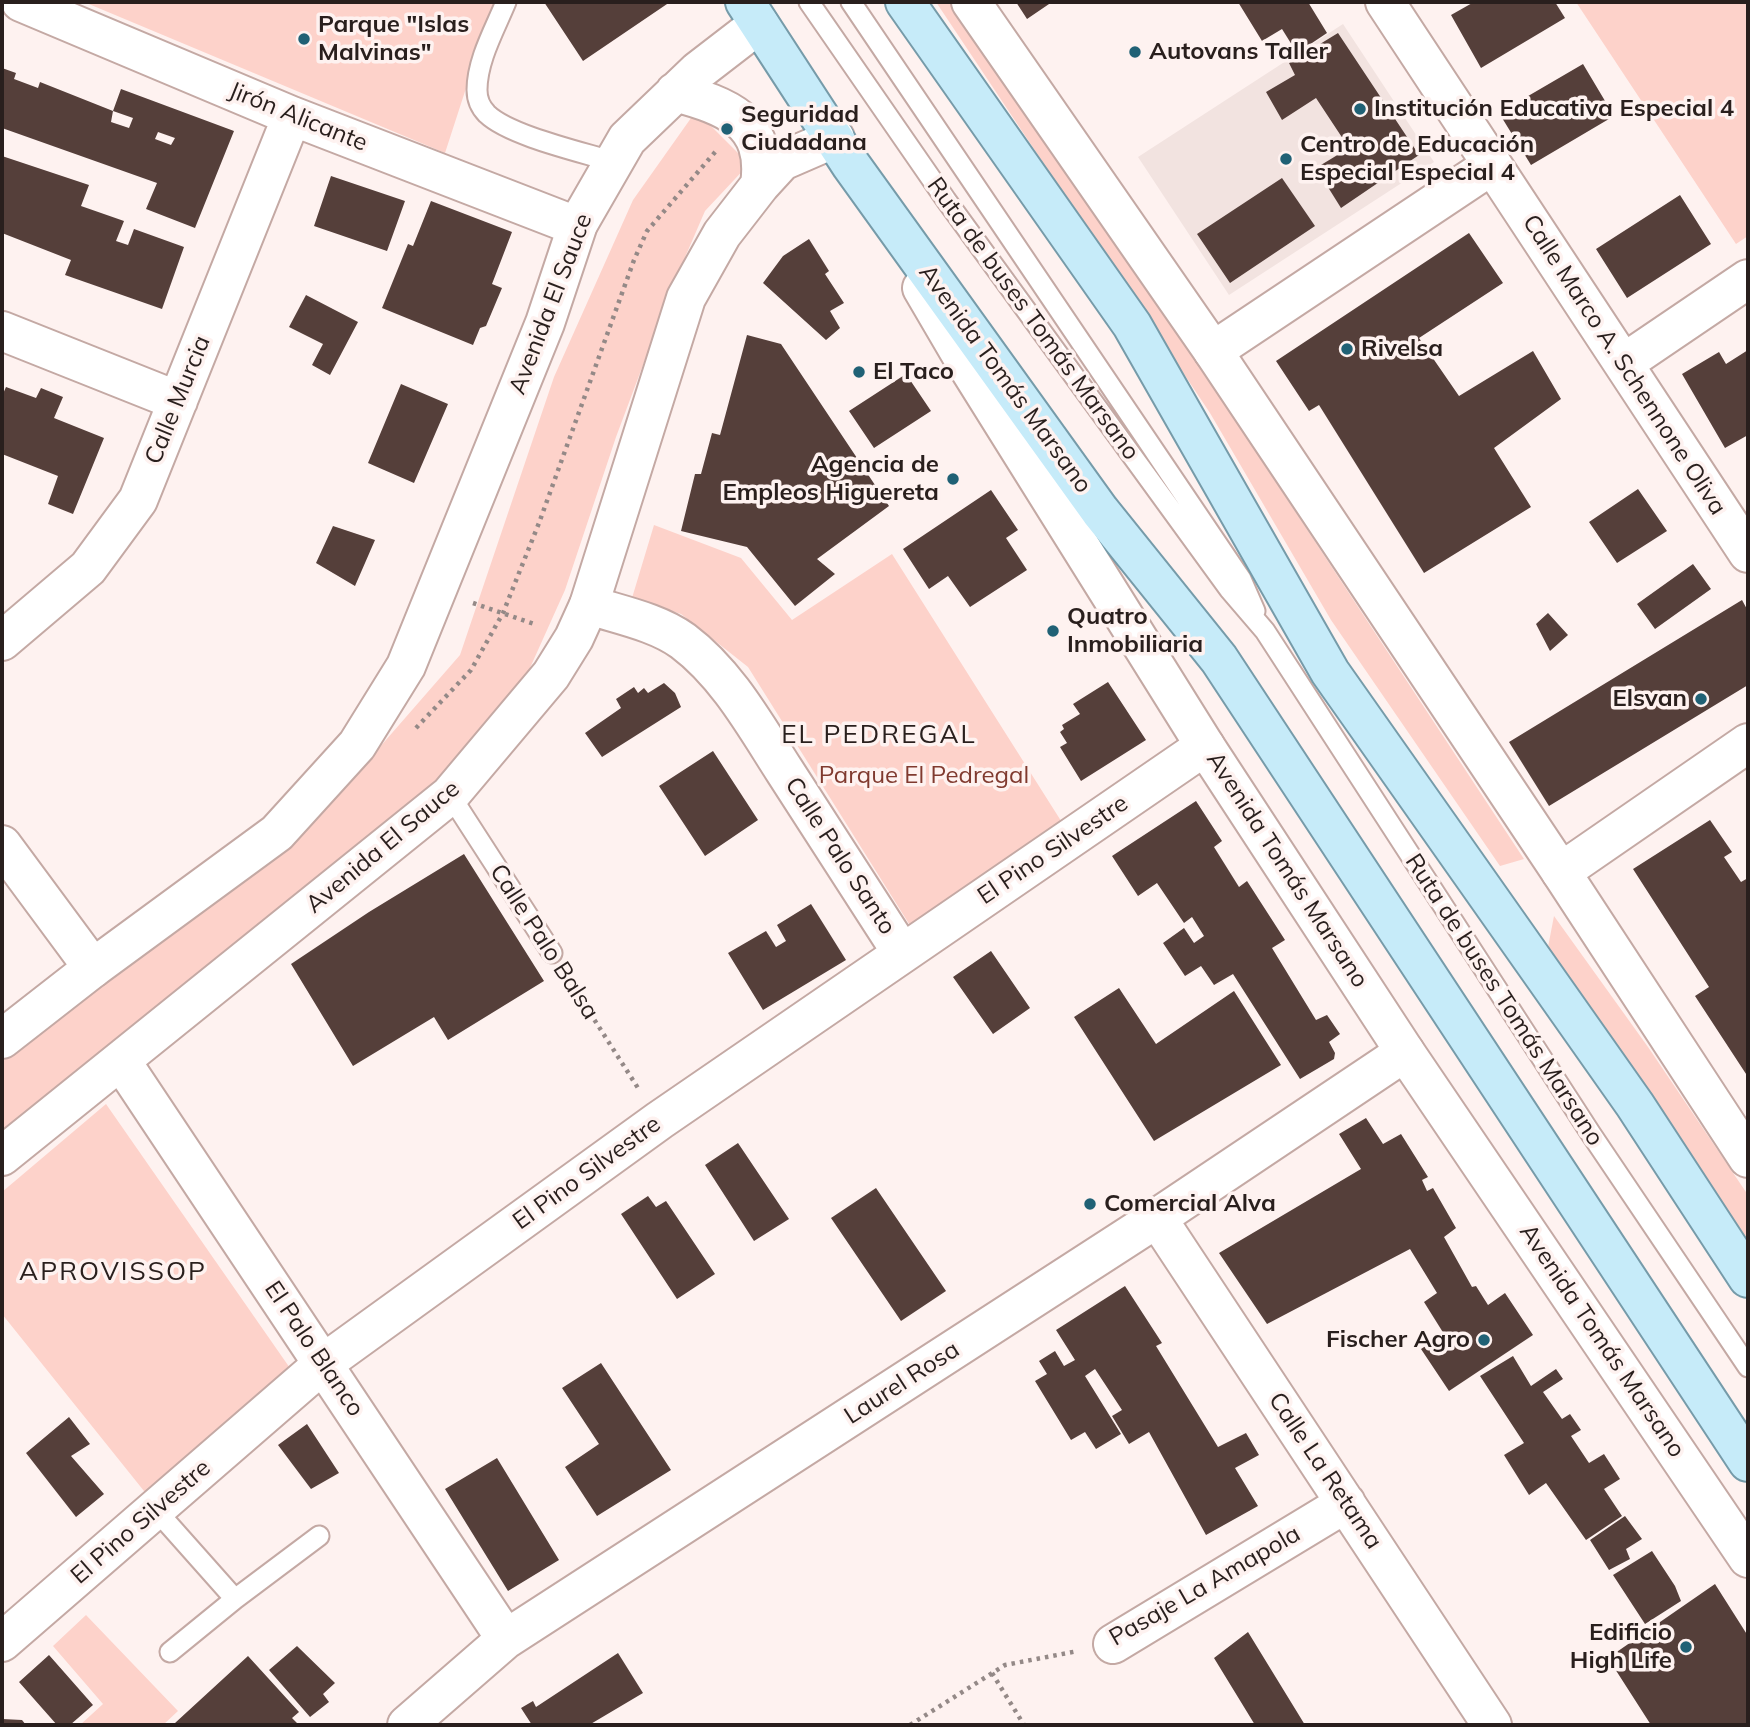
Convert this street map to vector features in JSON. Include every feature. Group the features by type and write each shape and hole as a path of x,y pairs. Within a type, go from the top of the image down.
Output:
{"main road":[{"path":"905,2 1132,325 1330,671 1635,1105 1748,1278"},
{"name":"Avenida Tomás Marsano","path":"752,13 843,151 1100,510 1219,659 1748,1462"}],"street":[{"name":"Jirón Alicante","path":"21,2 292,116 570,224 578,224"},
{"path":"971,2 1213,351 1561,872 1748,1158"},
{"name":"Calle Marco A. Schennone Oliva","path":"1385,2 1748,553"},
{"name":"Avenida El Sauce","path":"2,1039 93,968 277,833 357,745 407,666 545,323 578,224 627,139 752,13"},
{"path":"675,92 713,102 743,121 759,152 762,167 760,185"},
{"name":"Calle Murcia","path":"2,641 88,568 138,500 292,116"},
{"name":"Avenida El Sauce","path":"2,1156 450,795 551,675 582,622 686,298 722,234 782,161 843,151"},
{"name":"Avenida Tomás Marsano","path":"843,151 970,370 1205,746 1405,1052 1748,1558"},
{"path":"1213,351 1493,165"},
{"path":"1624,363 1748,279"},
{"path":"2,331 178,401"},
{"name":"Calle Palo Santo","path":"582,622 647,624 681,640 711,665 730,689 902,953"},
{"path":"1561,872 1748,743"},
{"name":"El Pino Silvestre","path":"2,1642 324,1363 660,1120 1205,746"},
{"path":"2,845 93,968"},
{"name":"Laurel Rosa","path":"407,1725 506,1639 1157,1218 1405,1052"},
{"name":"El Palo Blanco","path":"121,1061 506,1639"},
{"name":"Calle La Retama","path":"1157,1218 1492,1725"},
{"name":"Pasaje La Amapola","path":"1113,1644 1346,1503"}],"lane":[{"path":"506,2 481,66 477,92 479,103 488,115 501,124 530,136 614,162"},
{"name":"Ruta de buses Tomás Marsano","path":"809,2 952,209 1229,589 1265,631 1591,1134 1748,1367"},
{"name":"Ruta de buses Tomás Marsano","path":"851,2 1241,579 1265,631"},
{"name":"Calle Palo Balsa","path":"450,795 552,953"},
{"path":"155,1509 236,1599"},
{"path":"170,1652 319,1536"}],"path":[{"path":"436,591 582,622"},
{"name":"Calle Palo Balsa","path":"552,953 638,1088"},
{"name":"Pasaje La Amapola","path":"910,1725 1004,1665 1113,1644"},
{"path":"992,1673 1024,1725"}],"shaded area":[{"name":"Centro de Educación Especial Especial 4","path":"1343,24 1434,162 1229,295 1138,157"}],"green space":[{"path":"84,2 494,2 445,153"},
{"path":"936,2 952,2 1206,376 1524,859 1500,866 1331,620 1210,413"},
{"path":"1576,2 1748,2 1748,236 1736,244"},
{"path":"696,111 749,164 705,211 673,285 616,437 565,590 525,679 454,771 2,1130 2,1062 338,795 460,655 554,377 633,200"},
{"name":"Parque El Pedregal","path":"654,525 741,558 792,620 892,554 1063,824 911,927 748,667 681,614 632,598"},
{"path":"1554,916 1648,1047 1748,1195 1748,1248 1548,947"},
{"path":"106,1104 292,1371 148,1496 2,1314 2,1192"},
{"path":"86,1615 178,1711 163,1725 80,1725 103,1704 53,1646"}],"building":[{"path":"544,2 670,2 583,61"},
{"path":"1016,2 1052,2 1027,19"},
{"path":"1238,2 1308,2 1327,33 1297,53 1282,29 1262,41"},
{"path":"1474,2 1555,2 1565,18 1481,68 1451,15"},
{"path":"1338,33 1419,155 1341,208 1316,168 1349,148 1316,98 1282,120 1266,92 1295,75 1289,63"},
{"path":"1583,64 1614,116 1531,165 1499,113"},
{"path":"2,68 16,73 14,79 38,88 40,82 113,111 121,89 234,131 195,228 146,209 157,183 2,128","holes":["113,111 133,118 129,128 111,122","158,132 175,138 171,145 155,139"]},
{"path":"2,156 89,185 81,206 124,221 116,241 128,245 134,229 184,247 162,309 65,275 71,260 2,233"},
{"path":"331,176 405,201 387,251 314,226"},
{"path":"1282,178 1315,226 1230,283 1197,234"},
{"path":"1680,195 1711,244 1627,298 1596,249"},
{"path":"431,201 512,232 492,284 502,288 486,326 480,328 473,345 382,308 408,244 413,246"},
{"path":"1469,233 1503,283 1419,338 1459,396 1533,351 1561,399 1494,448 1531,507 1424,573 1319,405 1309,411 1276,361"},
{"path":"809,239 829,271 825,274 844,303 830,311 840,328 826,340 763,283 783,256"},
{"path":"306,295 358,322 330,375 312,365 323,344 289,327"},
{"path":"747,335 781,344 889,506 817,559 835,574 795,606 747,547 681,531 695,474 701,474 712,433 720,435"},
{"path":"1748,350 1748,435 1725,448 1682,374 1719,352 1726,364"},
{"path":"906,374 931,411 874,448 849,411"},
{"path":"401,384 448,404 414,483 368,463"},
{"path":"6,387 36,398 41,388 63,397 54,418 104,438 73,514 48,504 58,476 2,454 2,396"},
{"path":"1638,489 1667,531 1617,563 1589,522"},
{"path":"991,490 1018,530 1006,538 1027,570 970,607 948,576 929,589 903,549"},
{"path":"333,526 375,540 355,586 316,563"},
{"path":"1693,564 1711,589 1655,629 1637,604"},
{"path":"1742,600 1748,611 1748,685 1549,806 1509,742"},
{"path":"1548,613 1568,635 1550,651 1536,624"},
{"path":"1108,682 1146,740 1081,781 1060,747 1067,743 1060,732 1064,729 1062,725 1080,714 1073,704"},
{"path":"664,683 675,693 681,707 602,757 585,733 621,708 616,699 634,687 638,693 644,688 648,693"},
{"path":"713,751 758,820 705,856 659,786"},
{"path":"1196,801 1222,841 1214,847 1239,887 1247,881 1285,940 1272,948 1316,1020 1327,1015 1340,1034 1329,1042 1335,1053 1334,1059 1300,1079 1233,974 1214,985 1201,966 1185,976 1163,943 1184,928 1194,943 1204,936 1192,917 1184,923 1157,883 1138,896 1112,856"},
{"path":"1710,820 1732,852 1724,857 1741,882 1748,878 1748,1077 1695,996 1709,987 1633,869"},
{"path":"464,854 544,981 448,1040 434,1017 353,1066 291,964"},
{"path":"811,904 846,960 763,1010 728,953 766,931 776,947 786,941 777,925"},
{"path":"991,951 1030,1008 993,1034 953,977"},
{"path":"1119,988 1156,1044 1234,991 1281,1065 1154,1141 1074,1017"},
{"path":"1366,1118 1383,1144 1401,1134 1428,1177 1422,1180 1427,1191 1433,1188 1456,1228 1444,1237 1472,1287 1476,1286 1488,1305 1505,1293 1533,1335 1449,1391 1421,1349 1444,1334 1424,1302 1437,1293 1410,1249 1267,1324 1219,1253 1361,1169 1339,1134"},
{"path":"738,1143 789,1219 754,1241 705,1165"},
{"path":"876,1188 946,1291 901,1321 831,1218"},
{"path":"648,1196 656,1207 666,1201 715,1274 677,1299 621,1214"},
{"path":"1125,1286 1162,1343 1156,1346 1218,1447 1246,1433 1259,1455 1235,1468 1258,1506 1206,1535 1149,1432 1129,1444 1112,1416 1122,1410 1095,1369 1085,1376 1121,1434 1096,1449 1085,1432 1071,1440 1035,1381 1047,1374 1039,1361 1055,1351 1064,1366 1075,1360 1056,1330"},
{"path":"1513,1356 1531,1386 1556,1369 1563,1379 1543,1392 1562,1419 1570,1414 1581,1430 1571,1436 1589,1463 1604,1454 1620,1479 1604,1489 1622,1516 1586,1540 1546,1483 1529,1495 1504,1455 1524,1443 1480,1376"},
{"path":"601,1363 671,1470 597,1516 565,1467 599,1444 562,1388"},
{"path":"69,1417 90,1444 71,1456 104,1494 76,1517 26,1453"},
{"path":"307,1424 339,1473 311,1489 278,1445"},
{"path":"497,1458 559,1560 508,1591 445,1489"},
{"path":"1625,1516 1642,1539 1626,1549 1630,1559 1609,1570 1590,1540"},
{"path":"1652,1551 1675,1586 1681,1601 1645,1624 1613,1575"},
{"name":"Edificio High Life","path":"1715,1584 1748,1636 1748,1725 1651,1725 1608,1658"},
{"path":"1248,1632 1305,1725 1255,1725 1214,1658"},
{"path":"297,1646 335,1683 323,1694 329,1702 310,1717 269,1670"},
{"path":"618,1653 643,1693 589,1725 532,1725 521,1708 533,1701 536,1707"},
{"path":"49,1655 93,1705 70,1725 57,1725 19,1682"},
{"path":"248,1656 299,1712 292,1718 299,1725 175,1723"},
{"path":"2,1719 22,1720 26,1725 2,1725"}],"place":[{"name":"Parque \"Islas Malvinas\"","path":"304,39"},
{"name":"Autovans Taller","path":"1135,52"},
{"name":"Institución Educativa Especial 4","path":"1360,109"},
{"name":"Seguridad Ciudadana","path":"727,129"},
{"name":"Centro de Educación Especial Especial 4","path":"1286,159"},
{"name":"Rivelsa","path":"1347,349"},
{"name":"El Taco","path":"859,372"},
{"name":"Agencia de Empleos Higuereta","path":"953,479"},
{"name":"Quatro Inmobiliaria","path":"1053,631"},
{"name":"Elsvan","path":"1701,699"},
{"name":"Comercial Alva","path":"1090,1204"},
{"name":"Fischer Agro","path":"1484,1340"},
{"name":"Edificio High Life","path":"1686,1647"}],"district":[{"name":"EL PEDREGAL","path":"879,735"},
{"name":"APROVISSOP","path":"113,1272"}]}
